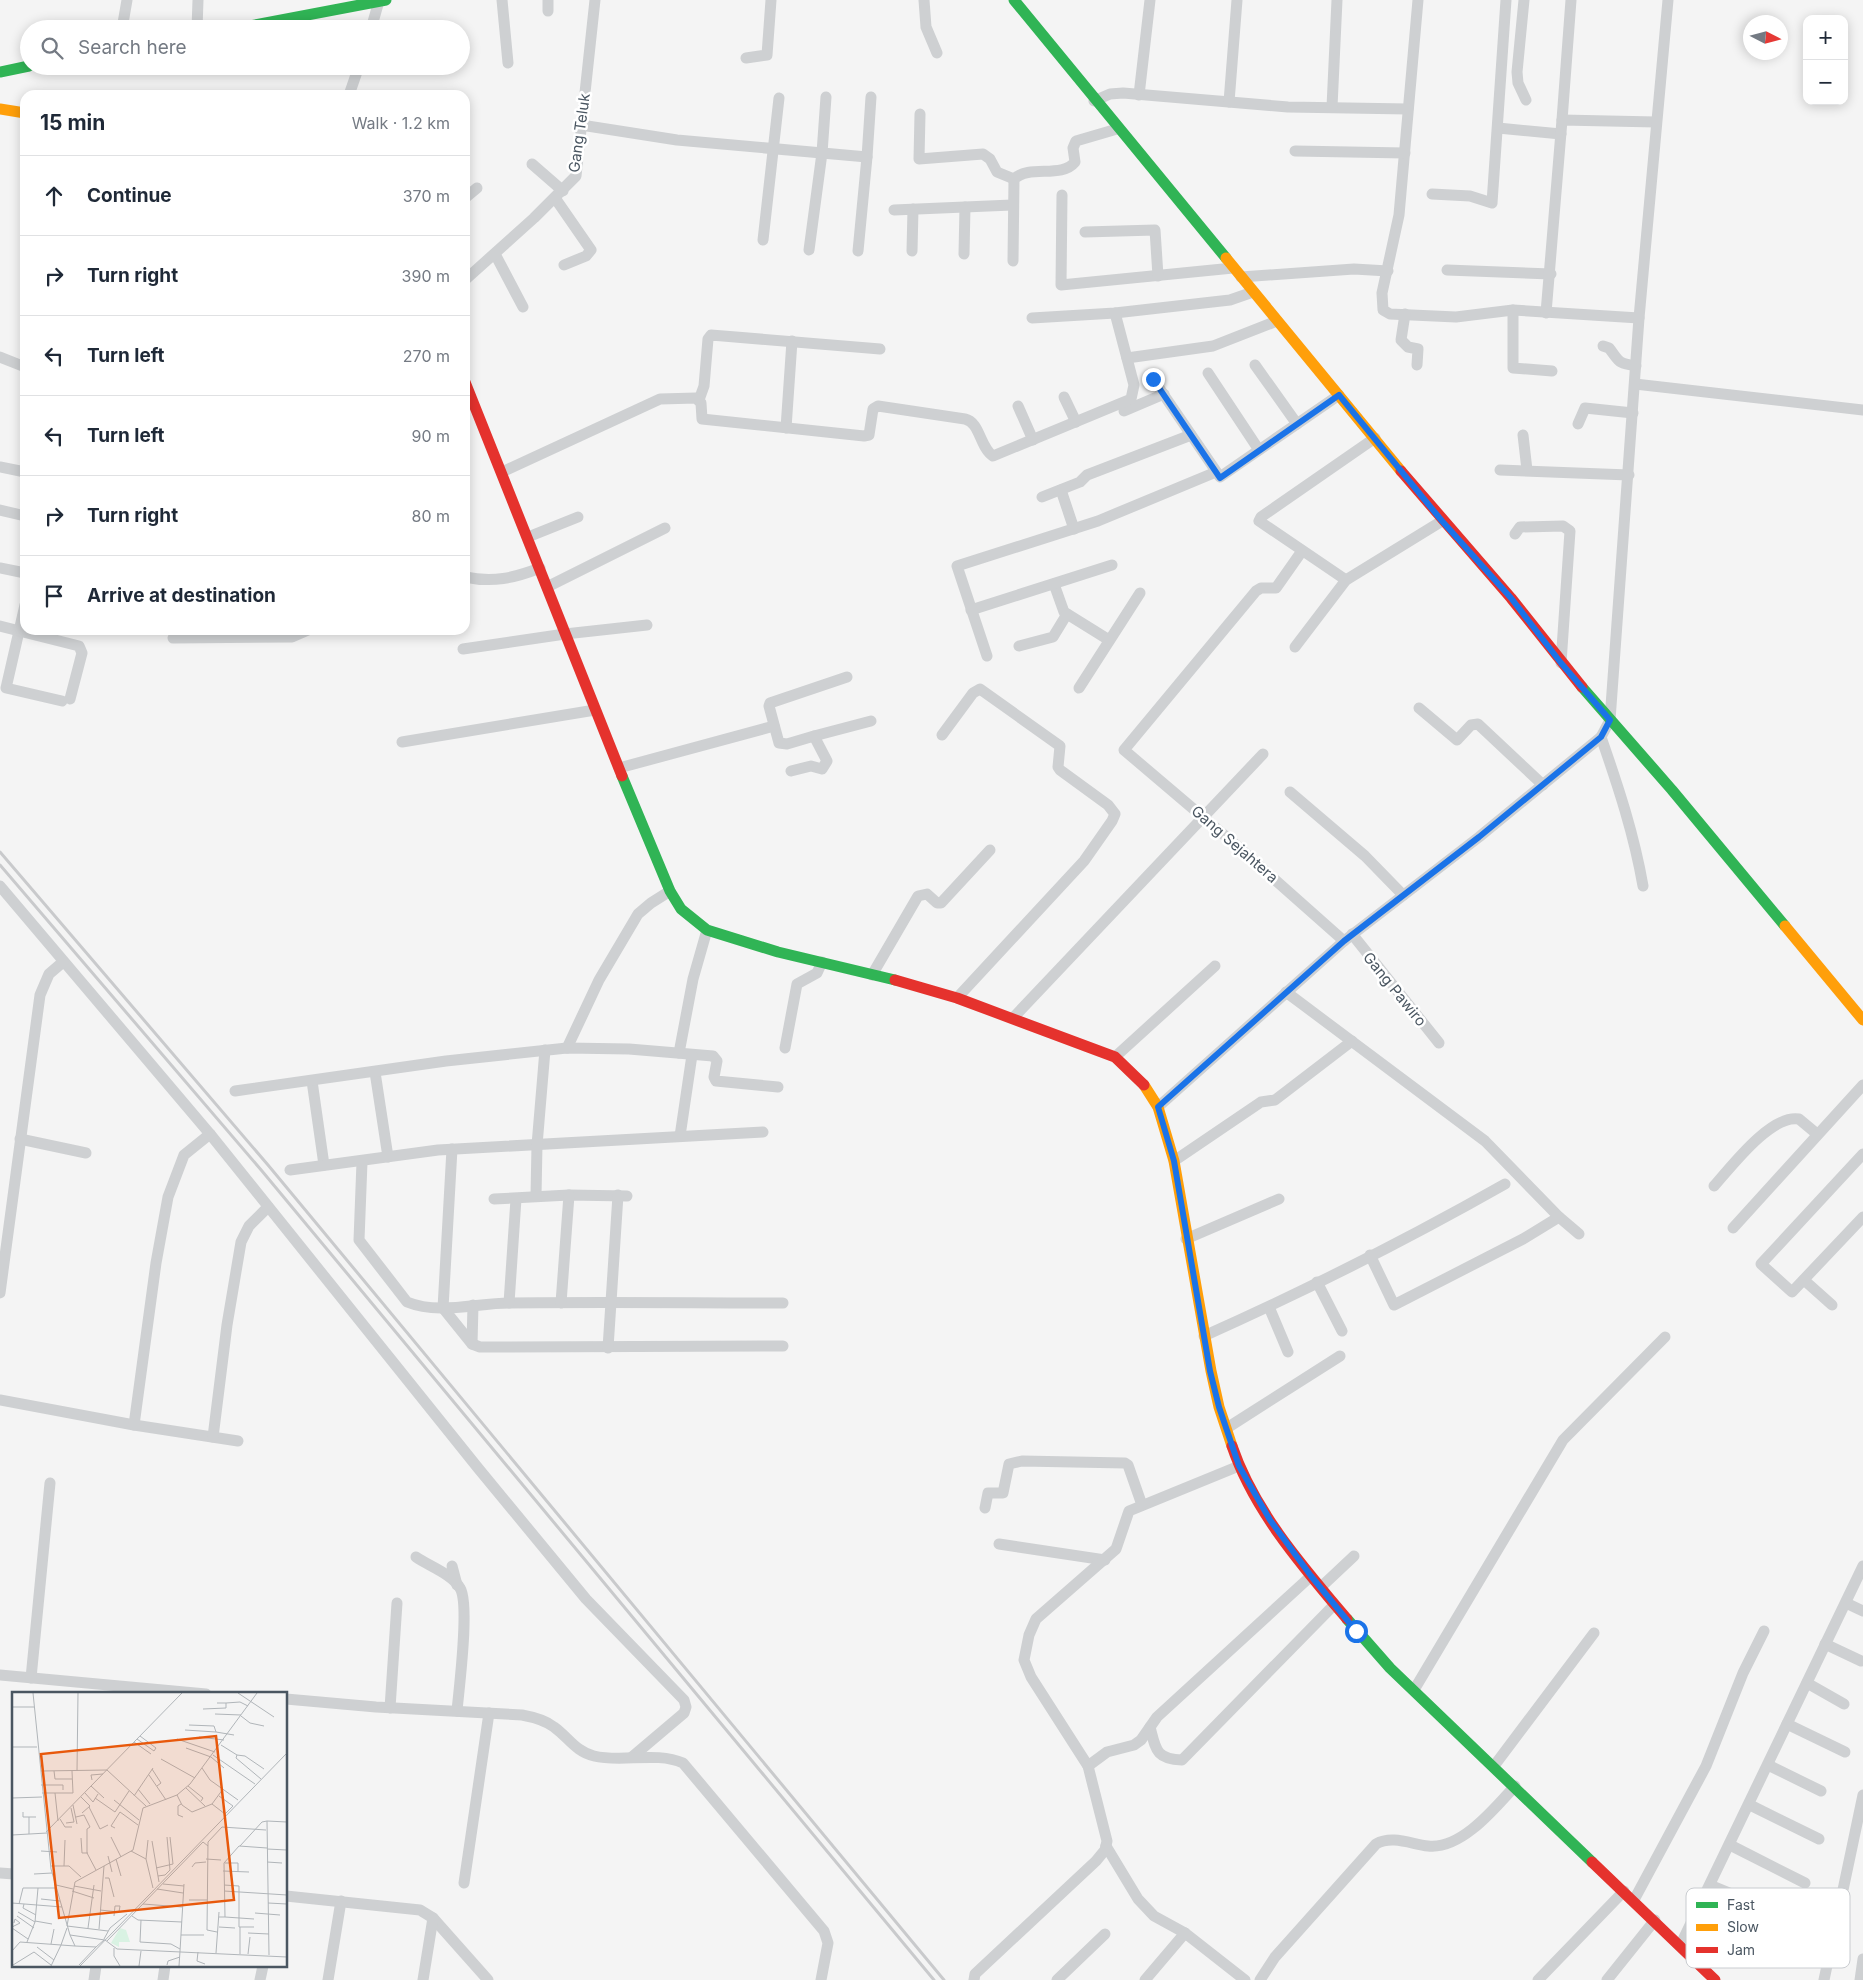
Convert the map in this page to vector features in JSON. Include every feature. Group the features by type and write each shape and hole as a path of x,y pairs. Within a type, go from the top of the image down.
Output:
{"street":[{"path":"124,20 127,0"},
{"path":"197,20 198,0"},
{"path":"502,0 508,63"},
{"name":"Gang Teluk","path":"470,276 559,194 577,172 595,0"},
{"path":"746,58 767,55 771,0"},
{"path":"924,0 926,27 931,43 938,53"},
{"path":"1014,0 1117,129 1442,521 1511,598 1561,663 1730,859 1863,1020"},
{"path":"1139,95 1150,0"},
{"path":"1229,102 1237,0"},
{"path":"1332,107 1337,0"},
{"path":"1418,0 1396,234 1382,292 1383,310 1390,314 1456,317 1513,310 1639,318"},
{"path":"1432,194 1470,196 1492,203 1506,0"},
{"path":"1524,0 1518,83 1526,100"},
{"path":"1546,313 1551,274 1571,0"},
{"path":"1158,1107 1348,938 1601,737 1610,720 1639,318 1668,0"},
{"path":"273,20 342,4 383,1 375,20"},
{"path":"0,72 20,68"},
{"path":"352,90 356,75"},
{"path":"1094,101 1110,94 1288,107 1408,108"},
{"path":"809,250 822,153 826,97"},
{"path":"858,251 868,157 871,97"},
{"path":"763,240 779,98"},
{"path":"0,110 20,112"},
{"path":"920,114 919,160 984,154 990,159 997,172 1014,179"},
{"path":"1562,120 1656,122"},
{"path":"582,125 677,140 868,157"},
{"path":"1498,128 1561,134"},
{"path":"1014,179 1027,172 1067,168 1075,162 1073,148 1076,141 1117,129"},
{"path":"1295,151 1405,153"},
{"path":"532,164 559,194 591,250 586,256 564,265"},
{"path":"1012,261 1014,179"},
{"path":"470,194 477,188"},
{"path":"1062,195 1061,285 1158,276 1354,269 1388,271"},
{"path":"894,210 1012,205"},
{"path":"964,254 966,207"},
{"path":"912,251 913,209"},
{"path":"1085,232 1155,230 1158,276"},
{"path":"495,254 523,306"},
{"path":"1447,270 1551,274"},
{"path":"1032,318 1115,313 1230,300 1253,292"},
{"path":"1513,310 1513,368 1552,371"},
{"path":"880,349 711,335 708,339 704,386 699,400 702,419 869,435 873,409 884,406 970,420 991,456 1131,399 1134,385 1115,313"},
{"path":"1405,314 1402,340 1408,347 1418,349 1417,365"},
{"path":"1127,358 1213,346 1277,321"},
{"path":"786,428 792,342"},
{"path":"1603,346 1609,348 1616,360 1622,364 1636,366"},
{"path":"0,357 20,365"},
{"path":"1255,365 1297,424"},
{"path":"1208,374 1259,450"},
{"path":"1153,379 1220,478 1339,395"},
{"path":"1635,384 1863,410"},
{"path":"470,394 595,710 670,891 681,909 707,930 778,952 920,986 1014,1018 1115,1057 1140,1078 1158,1107 1174,1161 1186,1239 1219,1407 1239,1466 1270,1520 1311,1576 1356,1631 1414,1690 1655,1920 1686,1954"},
{"path":"1064,435 1164,394"},
{"path":"1064,397 1076,422"},
{"path":"502,472 660,400 696,398 699,400"},
{"path":"1018,406 1033,440"},
{"path":"1578,424 1585,408 1633,413"},
{"path":"1042,497 1080,482 1087,475 1191,435"},
{"path":"1523,436 1527,470"},
{"path":"1346,580 1259,523 1261,517 1375,438"},
{"path":"0,467 20,471"},
{"path":"1500,470 1629,475"},
{"path":"987,656 957,566 1098,521 1216,472"},
{"path":"1061,490 1074,529"},
{"path":"0,510 20,515"},
{"path":"528,537 578,517"},
{"path":"1295,647 1346,580 1392,554 1442,521"},
{"path":"1515,534 1520,527 1562,526 1570,531 1561,663"},
{"path":"547,586 665,528"},
{"name":"Gang Sejahtera","path":"1302,551 1276,588 1261,588 1256,591 1124,750 1348,938"},
{"path":"971,610 1112,565"},
{"path":"0,568 20,572"},
{"path":"470,577 497,580 511,578 540,568"},
{"path":"1054,584 1064,612 1109,640"},
{"path":"1078,688 1140,593"},
{"path":"1019,646 1052,637 1068,614"},
{"path":"0,626 20,630 3,687 66,700 82,653 81,649 75,643 41,635"},
{"path":"462,649 565,634 647,626"},
{"path":"173,638 292,637 297,635"},
{"path":"847,678 770,703 774,726 780,744 871,721"},
{"path":"942,735 973,694 980,689 1032,728 1060,746 1058,766 1060,770 1108,804 1115,814 1084,861 957,998"},
{"path":"1418,708 1457,740 1471,725 1478,724 1543,784"},
{"path":"402,742 595,710"},
{"path":"619,768 774,726"},
{"path":"791,770 811,766 819,769 826,766 827,761 814,736"},
{"path":"1601,737 1629,821 1643,886"},
{"path":"1014,1018 1202,816 1263,754"},
{"path":"1290,792 1365,856 1402,895"},
{"path":"872,976 920,894 927,894 937,903 941,903 990,850"},
{"path":"0,886 210,1134 478,1468 586,1599 685,1701 686,1707 684,1712 632,1757"},
{"path":"567,1048 599,980 638,914 650,903 670,891"},
{"path":"679,1053 693,979 707,930"},
{"name":"Gang Pawiro","path":"1348,938 1438,1043"},
{"path":"0,1293 40,995 49,974 63,962"},
{"path":"785,1048 797,984 817,973 822,962"},
{"path":"1115,1057 1215,966"},
{"path":"1286,992 1485,1141 1559,1217 1579,1234"},
{"path":"1174,1161 1261,1102 1275,1100 1352,1041"},
{"path":"235,1091 567,1048 629,1049 716,1057 717,1065 714,1077 718,1082 778,1087"},
{"path":"536,1196 537,1145 545,1050"},
{"path":"680,1136 692,1055"},
{"path":"375,1072 388,1157"},
{"path":"312,1081 324,1165"},
{"path":"1733,1228 1863,1085"},
{"path":"1714,1186 1747,1148 1782,1122 1799,1119 1817,1134"},
{"path":"290,1170 452,1150 763,1132"},
{"path":"134,1425 156,1263 168,1197 184,1155 210,1134"},
{"path":"20,1139 86,1153"},
{"path":"452,1150 443,1308 472,1344 480,1347 608,1348 783,1346"},
{"path":"1863,1154 1760,1264 1792,1292 1863,1218"},
{"path":"362,1162 358,1236 360,1244 407,1302 420,1306 443,1308 510,1303 783,1303"},
{"path":"1204,1336 1269,1307 1505,1184"},
{"path":"494,1199 536,1196 622,1196 608,1348"},
{"path":"562,1303 569,1196"},
{"path":"510,1303 516,1198"},
{"path":"1186,1239 1279,1198"},
{"path":"213,1437 227,1325 241,1242 249,1226 268,1207"},
{"path":"1370,1255 1394,1304 1523,1238 1559,1217"},
{"path":"1804,1280 1832,1305"},
{"path":"1317,1282 1342,1331"},
{"path":"472,1344 473,1306"},
{"path":"1269,1307 1288,1352"},
{"path":"1414,1690 1562,1440 1665,1337"},
{"path":"1227,1428 1340,1356"},
{"path":"0,1400 134,1425 238,1441"},
{"path":"985,1508 988,1493 1003,1493 1009,1464 1022,1461 1125,1463 1128,1465 1142,1505"},
{"path":"1239,1466 1142,1505 1127,1513 1116,1549 1036,1619 1025,1649 1024,1660 1030,1677 1088,1766 1106,1834 1106,1846 1138,1899 1154,1916 1185,1933 1244,1980"},
{"path":"31,1678 50,1483"},
{"path":"999,1544 1104,1560"},
{"path":"1321,1587 1354,1556"},
{"path":"416,1557 455,1582 461,1589 464,1611 457,1711"},
{"path":"452,1566 460,1597 462,1620 457,1711"},
{"path":"1709,1888 1863,1566"},
{"path":"1088,1766 1107,1752 1134,1745 1141,1740 1157,1717 1311,1576"},
{"path":"390,1708 397,1603"},
{"path":"1846,1603 1863,1611"},
{"path":"1150,1727 1158,1752 1166,1759 1182,1760 1334,1604"},
{"path":"1634,1900 1706,1766 1743,1673 1764,1631"},
{"path":"1494,1766 1594,1633"},
{"path":"1825,1644 1860,1661"},
{"path":"0,1675 184,1692"},
{"path":"1807,1683 1844,1704"},
{"path":"288,1699 537,1718 554,1726 580,1751 595,1756 678,1761 694,1775 828,1936 821,1980"},
{"path":"464,1883 489,1713"},
{"path":"1787,1724 1845,1752"},
{"path":"1768,1765 1821,1791"},
{"path":"1260,1980 1281,1950 1376,1844 1384,1839 1427,1846 1438,1846 1448,1843 1478,1826 1515,1786"},
{"path":"1843,1888 1863,1795"},
{"path":"1750,1805 1819,1839"},
{"path":"1730,1845 1805,1883"},
{"path":"974,1980 975,1974 1096,1861 1106,1846"},
{"path":"1710,1885 1716,1888"},
{"path":"1538,1980 1624,1891"},
{"path":"288,1896 420,1910 433,1918 488,1980"},
{"path":"328,1980 342,1901"},
{"path":"423,1980 433,1918"},
{"path":"1607,1980 1655,1920"},
{"path":"1145,1980 1185,1933"},
{"path":"1057,1980 1104,1934"},
{"path":"1680,1946 1686,1934"},
{"path":"1860,1980 1863,1959"},
{"path":"1702,1975 1715,1980"}],"railway":[{"path":"0,852 268,1165 944,1980"},
{"path":"0,865 262,1171 934,1980"}],"traffic: fast":[{"path":"281,20 386,0"},
{"path":"1014,0 1226,258"},
{"path":"0,72 20,68"},
{"path":"1582,687 1672,790 1785,926"},
{"path":"622,776 670,891 681,909 707,930 778,952 895,980"},
{"path":"1347,1619 1390,1668 1592,1862"}],"traffic: slow":[{"path":"0,109 20,112"},
{"path":"1226,258 1401,471"},
{"path":"1785,926 1863,1020"},
{"path":"1144,1085 1158,1107 1174,1161 1211,1371 1219,1407 1232,1446"}],"traffic: jam":[{"path":"470,395 622,776"},
{"path":"1401,471 1511,598 1582,687"},
{"path":"895,980 957,998 1115,1057 1144,1085"},
{"path":"1232,1446 1241,1470 1266,1516 1297,1559 1347,1619"},
{"path":"1592,1862 1686,1952"},
{"path":"1702,1968 1715,1980"}],"route":[{"path":"1153,379 1220,478 1339,395 1442,521 1511,598 1561,663 1610,720 1601,737 1479,837 1344,941 1158,1107 1174,1161 1210,1371 1219,1407 1239,1466 1270,1520 1311,1576 1356,1631"}]}
